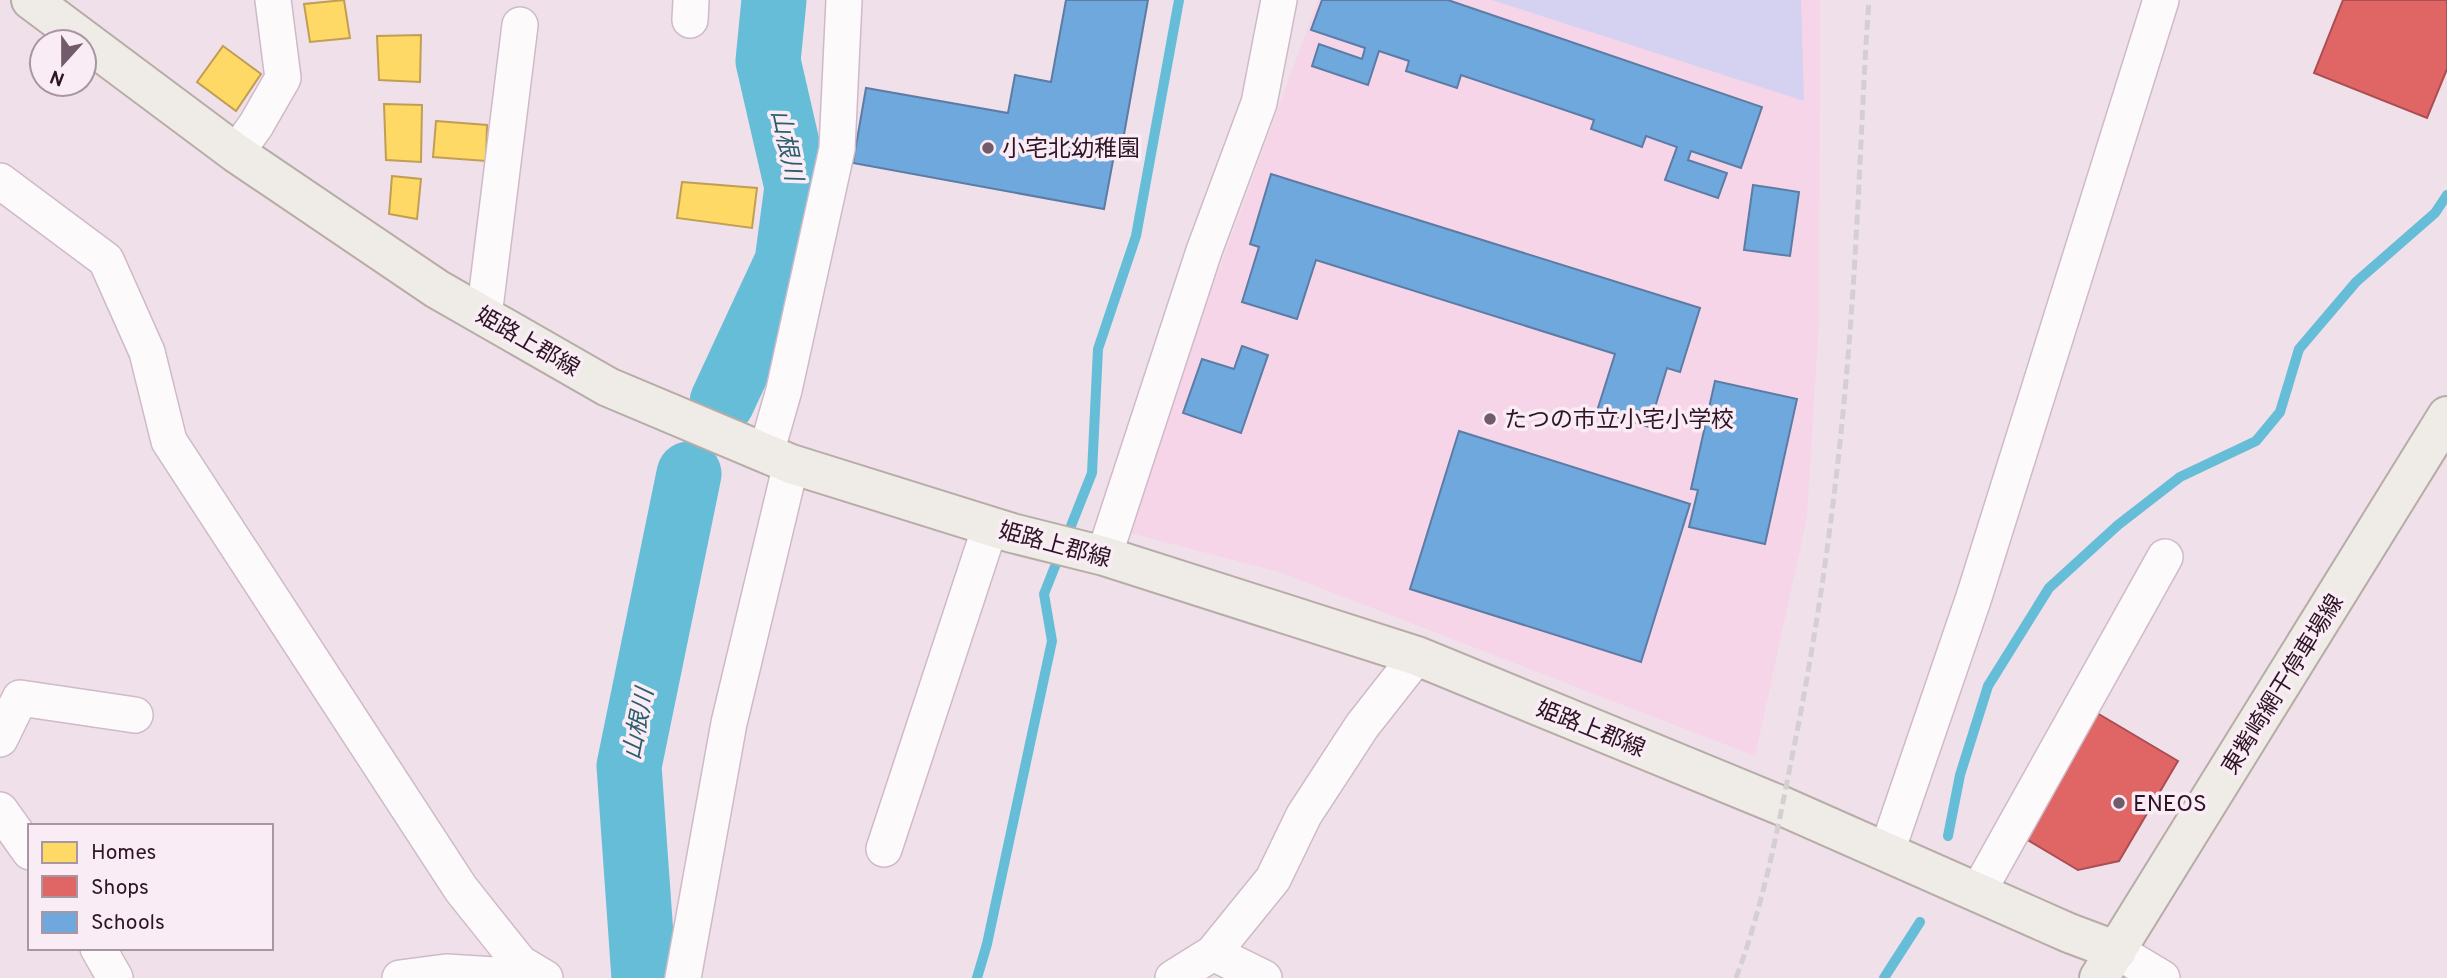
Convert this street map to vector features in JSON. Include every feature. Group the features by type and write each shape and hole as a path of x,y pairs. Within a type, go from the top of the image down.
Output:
{"main road":[{"name":"姫路上郡線","path":"31,0 236,153 436,289 608,387 778,459 1001,530 1091,554 1417,656 1887,850 2069,933 2108,965"},
{"name":"東觜崎網干停車場線","path":"2108,965 2447,416"}],"street":[{"path":"236,153 283,78 273,0"},
{"path":"683,978 778,459 784,390 836,149 844,0"},
{"path":"1091,554 1259,103 1279,0"},
{"path":"1887,850 1974,597 2161,0"},
{"path":"484,316 520,25"},
{"path":"0,181 106,260 147,352 169,441 461,889 533,970"},
{"path":"884,849 1001,530"},
{"path":"1978,892 2165,557"},
{"path":"1173,978 1213,953 1273,879 1304,814 1362,726 1417,656"},
{"path":"0,739 20,698 135,715"},
{"path":"0,810 28,849"},
{"path":"99,950 115,978"},
{"path":"1213,953 1264,978"},
{"path":"2108,965 2162,978"},
{"path":"400,978 446,972 495,975 533,970"}],"shaded area":[{"name":"たつの市立小宅小学校","path":"1318,0 1820,0 1819,320 1807,517 1755,756 1282,573 1127,532 1205,308"},
{"path":"1492,0 1801,0 1804,101"}],"building: Homes":[{"path":"344,0 350,38 310,42 304,4"},
{"path":"421,35 420,82 379,80 377,36"},
{"path":"223,46 261,74 236,111 197,82"},
{"path":"384,104 422,105 421,162 386,160"},
{"path":"436,121 487,125 486,161 433,157"},
{"path":"392,176 421,179 417,219 389,214"},
{"path":"682,182 757,188 752,228 677,218"}],"building: Shops":[{"path":"2343,0 2447,0 2447,69 2427,118 2314,73"},
{"path":"2092,710 2178,761 2119,861 2078,870 2021,836"}],"building: Schools":[{"path":"1066,0 1148,0 1123,140 1117,139 1104,209 853,163 866,88 1008,113 1015,75 1051,82"},
{"path":"1322,0 1448,0 1762,107 1741,168 1691,151 1688,160 1727,173 1718,198 1665,180 1677,147 1646,136 1642,147 1591,129 1594,120 1461,75 1457,88 1406,71 1409,61 1379,51 1368,85 1312,66 1319,44 1362,59 1365,48 1311,30"},
{"path":"1271,174 1700,308 1680,372 1667,368 1649,427 1597,411 1615,354 1316,260 1297,319 1242,302 1259,247 1250,244"},
{"path":"1753,185 1799,192 1790,256 1744,250"},
{"path":"1242,346 1268,355 1241,433 1183,413 1202,359 1234,369"},
{"path":"1715,381 1797,399 1765,544 1689,527 1698,490 1691,489"},
{"path":"1459,431 1690,504 1641,662 1410,589"}],"waterway":[{"name":"山根川","path":"722,402 787,262 797,187 768,61 774,0"},
{"path":"977,978 987,944 1052,641 1044,594 1092,473 1098,349 1136,236 1179,0"},
{"path":"1948,836 1960,775 1988,686 2049,588 2118,525 2180,477 2256,441 2280,412 2299,349 2356,282 2435,213 2447,195"},
{"name":"山根川","path":"644,978 629,766 689,474"},
{"path":"1884,978 1920,922"}],"railway":[{"path":"1736,978 1762,895 1775,838 1805,688 1826,561 1852,303 1869,0"}],"place":[{"name":"小宅北幼稚園","path":"988,148"},
{"name":"たつの市立小宅小学校","path":"1490,419"},
{"name":"ENEOS","path":"2119,803"}]}
